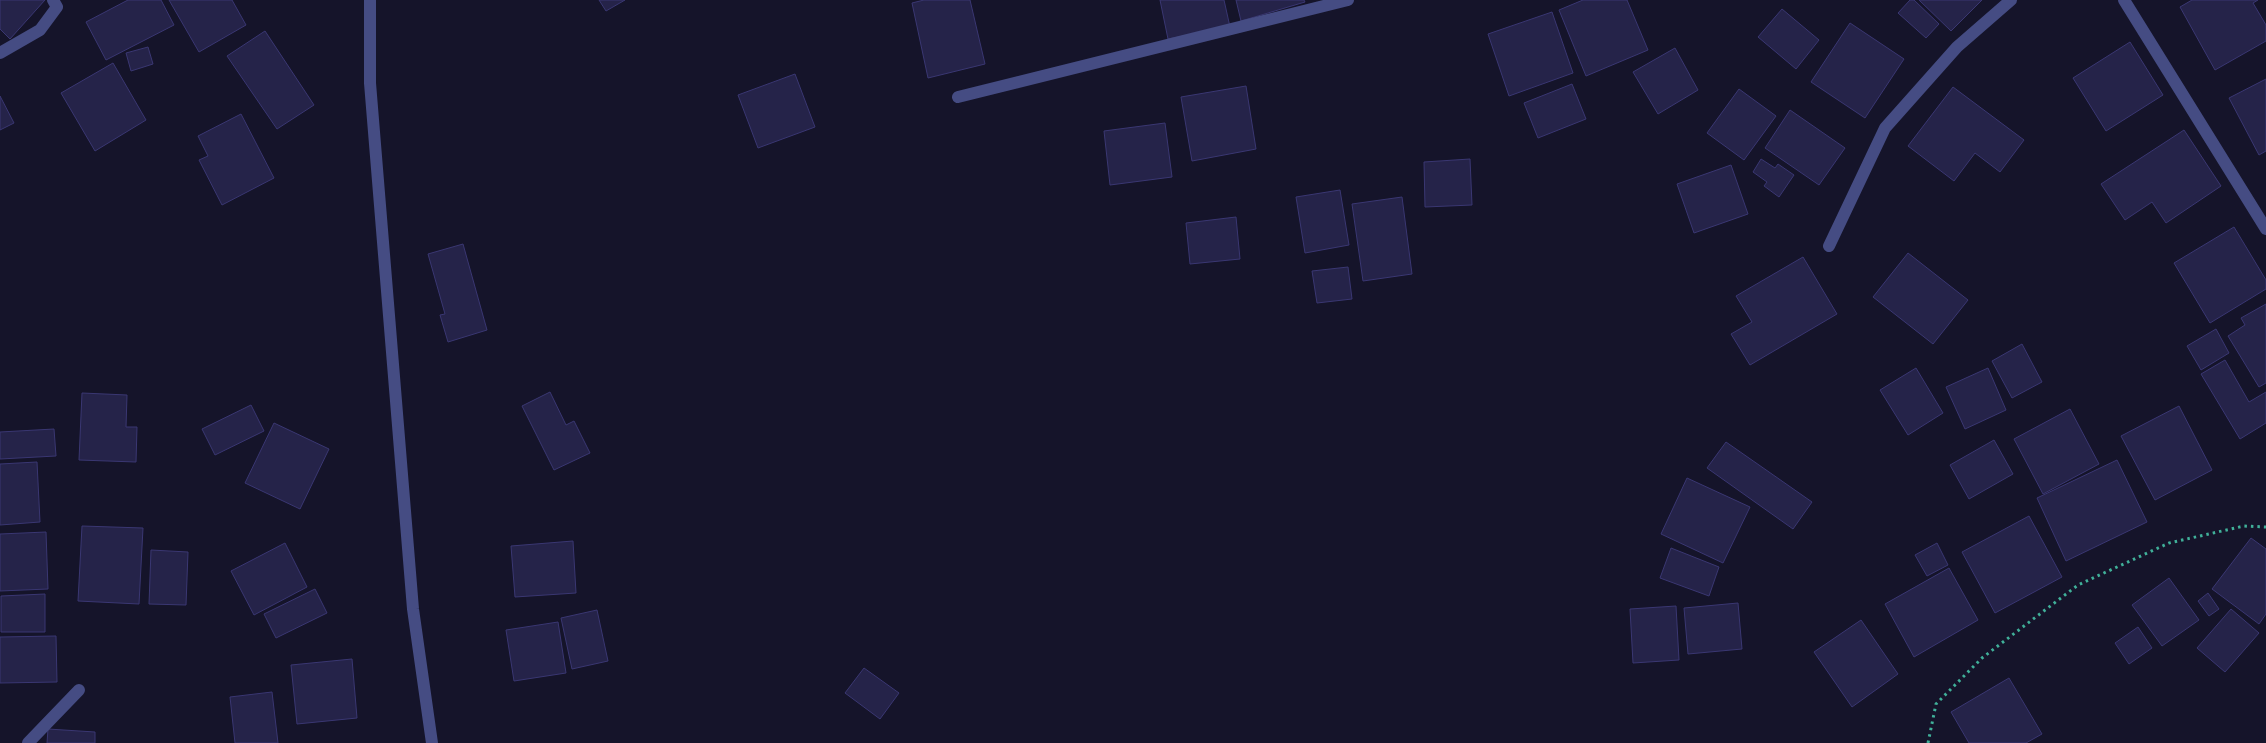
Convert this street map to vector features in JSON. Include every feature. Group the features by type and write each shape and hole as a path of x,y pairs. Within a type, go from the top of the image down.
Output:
{"street":[{"path":"0,52 40,30 56,7 53,0"},
{"path":"370,0 370,83 413,609 432,743"},
{"path":"958,96 1348,0"},
{"path":"1829,246 1885,128 1957,48 2011,0"},
{"path":"2124,0 2266,230"},
{"path":"28,743 79,690"}],"path":[{"path":"1928,743 1936,704 1982,658 2078,585 2169,543 2244,526 2266,527"}],"building":[{"path":"0,0 45,0 10,39 0,29"},
{"path":"128,0 161,0 174,25 106,60 86,22"},
{"path":"169,0 232,0 246,25 199,52"},
{"path":"599,0 625,0 606,11"},
{"path":"924,0 970,0 985,64 928,78 912,3"},
{"path":"1160,0 1224,0 1230,27 1168,39"},
{"path":"1236,0 1304,0 1305,2 1241,21"},
{"path":"1583,0 1627,0 1648,50 1586,76 1559,10"},
{"path":"1910,0 1914,0 1939,24 1926,38 1898,13"},
{"path":"1919,0 1982,0 1951,31"},
{"path":"2192,0 2258,0 2253,3 2266,25 2266,41 2215,70 2180,7"},
{"path":"1782,9 1819,40 1796,69 1758,37"},
{"path":"1552,12 1573,73 1509,96 1488,34"},
{"path":"1850,23 1904,59 1865,118 1811,82"},
{"path":"265,31 314,105 277,129 227,56"},
{"path":"2130,42 2163,95 2106,131 2073,78"},
{"path":"148,47 153,64 131,71 126,53"},
{"path":"1675,48 1698,90 1658,114 1633,72"},
{"path":"113,63 146,120 95,151 61,93"},
{"path":"795,74 815,127 758,148 738,95"},
{"path":"2266,79 2266,151 2259,155 2229,98"},
{"path":"1572,84 1586,119 1538,138 1524,103"},
{"path":"1246,86 1256,149 1192,161 1181,97"},
{"path":"1953,87 2024,140 2000,172 1975,153 1954,181 1908,146"},
{"path":"1739,89 1776,116 1744,160 1707,133"},
{"path":"0,96 14,123 0,130"},
{"path":"1790,110 1845,148 1819,185 1765,148"},
{"path":"241,114 274,178 222,205 199,160 208,156 198,136"},
{"path":"1165,123 1172,177 1110,185 1104,131"},
{"path":"2184,130 2221,186 2166,223 2152,202 2125,220 2101,184"},
{"path":"1470,159 1472,205 1425,207 1424,162"},
{"path":"1761,159 1775,168 1778,164 1794,175 1779,197 1764,186 1767,182 1753,172"},
{"path":"1731,165 1748,214 1694,233 1677,184"},
{"path":"1340,190 1349,245 1305,253 1296,197"},
{"path":"1402,197 1412,274 1363,281 1352,204"},
{"path":"1236,217 1240,259 1190,264 1186,223"},
{"path":"2234,227 2266,280 2266,289 2210,323 2174,263"},
{"path":"463,244 487,330 448,342 440,315 445,314 428,254"},
{"path":"1908,253 1968,300 1933,344 1873,297"},
{"path":"1803,257 1837,314 1750,365 1731,334 1752,322 1736,296"},
{"path":"1348,267 1352,299 1317,303 1312,271"},
{"path":"2266,304 2266,383 2259,387 2228,336 2245,325 2241,318"},
{"path":"2216,329 2229,353 2201,370 2187,346"},
{"path":"2022,344 2042,382 2012,398 1992,361"},
{"path":"2225,360 2249,402 2266,392 2266,423 2240,439 2201,374"},
{"path":"1916,368 1943,413 1908,435 1880,390"},
{"path":"1988,368 2006,410 1965,429 1946,387"},
{"path":"550,392 566,425 574,421 590,453 554,470 522,406"},
{"path":"82,393 127,395 126,427 137,427 136,462 79,460"},
{"path":"251,405 264,431 215,455 202,429"},
{"path":"2179,406 2212,470 2155,500 2121,436"},
{"path":"2070,409 2099,464 2043,494 2014,439"},
{"path":"274,423 329,449 300,509 245,483"},
{"path":"54,429 56,456 0,459 0,432"},
{"path":"1994,440 2013,474 1969,499 1950,465"},
{"path":"1726,442 1812,502 1793,529 1707,468"},
{"path":"2117,460 2147,522 2066,561 2037,498"},
{"path":"37,462 40,522 0,525 0,464"},
{"path":"1687,478 1750,507 1723,563 1661,534"},
{"path":"2029,516 2062,577 1995,613 1962,552"},
{"path":"82,526 143,528 139,604 78,601"},
{"path":"46,532 48,589 0,591 0,534"},
{"path":"2251,538 2266,549 2266,614 2259,624 2212,589"},
{"path":"573,541 576,593 515,597 511,546"},
{"path":"285,543 307,587 254,615 231,571"},
{"path":"1937,543 1948,565 1927,576 1915,555"},
{"path":"1671,548 1719,567 1709,596 1660,578"},
{"path":"151,550 188,552 186,605 149,604"},
{"path":"1949,568 1978,620 1914,657 1885,604"},
{"path":"2169,578 2199,620 2162,646 2132,605"},
{"path":"315,589 327,613 276,638 264,614"},
{"path":"2208,593 2219,609 2209,616 2198,601"},
{"path":"45,594 45,632 1,632 1,596"},
{"path":"1738,603 1742,649 1688,654 1684,608"},
{"path":"1676,606 1679,660 1633,663 1630,609"},
{"path":"2231,609 2259,633 2225,672 2197,648"},
{"path":"597,610 608,661 572,669 561,618"},
{"path":"1861,620 1898,674 1852,707 1814,652"},
{"path":"558,622 566,673 514,681 506,630"},
{"path":"2138,627 2152,648 2129,664 2115,643"},
{"path":"56,636 57,682 0,683 0,637"},
{"path":"352,659 357,718 297,724 291,665"},
{"path":"864,668 899,693 880,719 845,693"},
{"path":"2009,678 2042,734 2026,743 1969,743 1951,712"},
{"path":"272,692 278,743 235,743 230,697"},
{"path":"48,729 95,732 95,743 47,743"}]}
